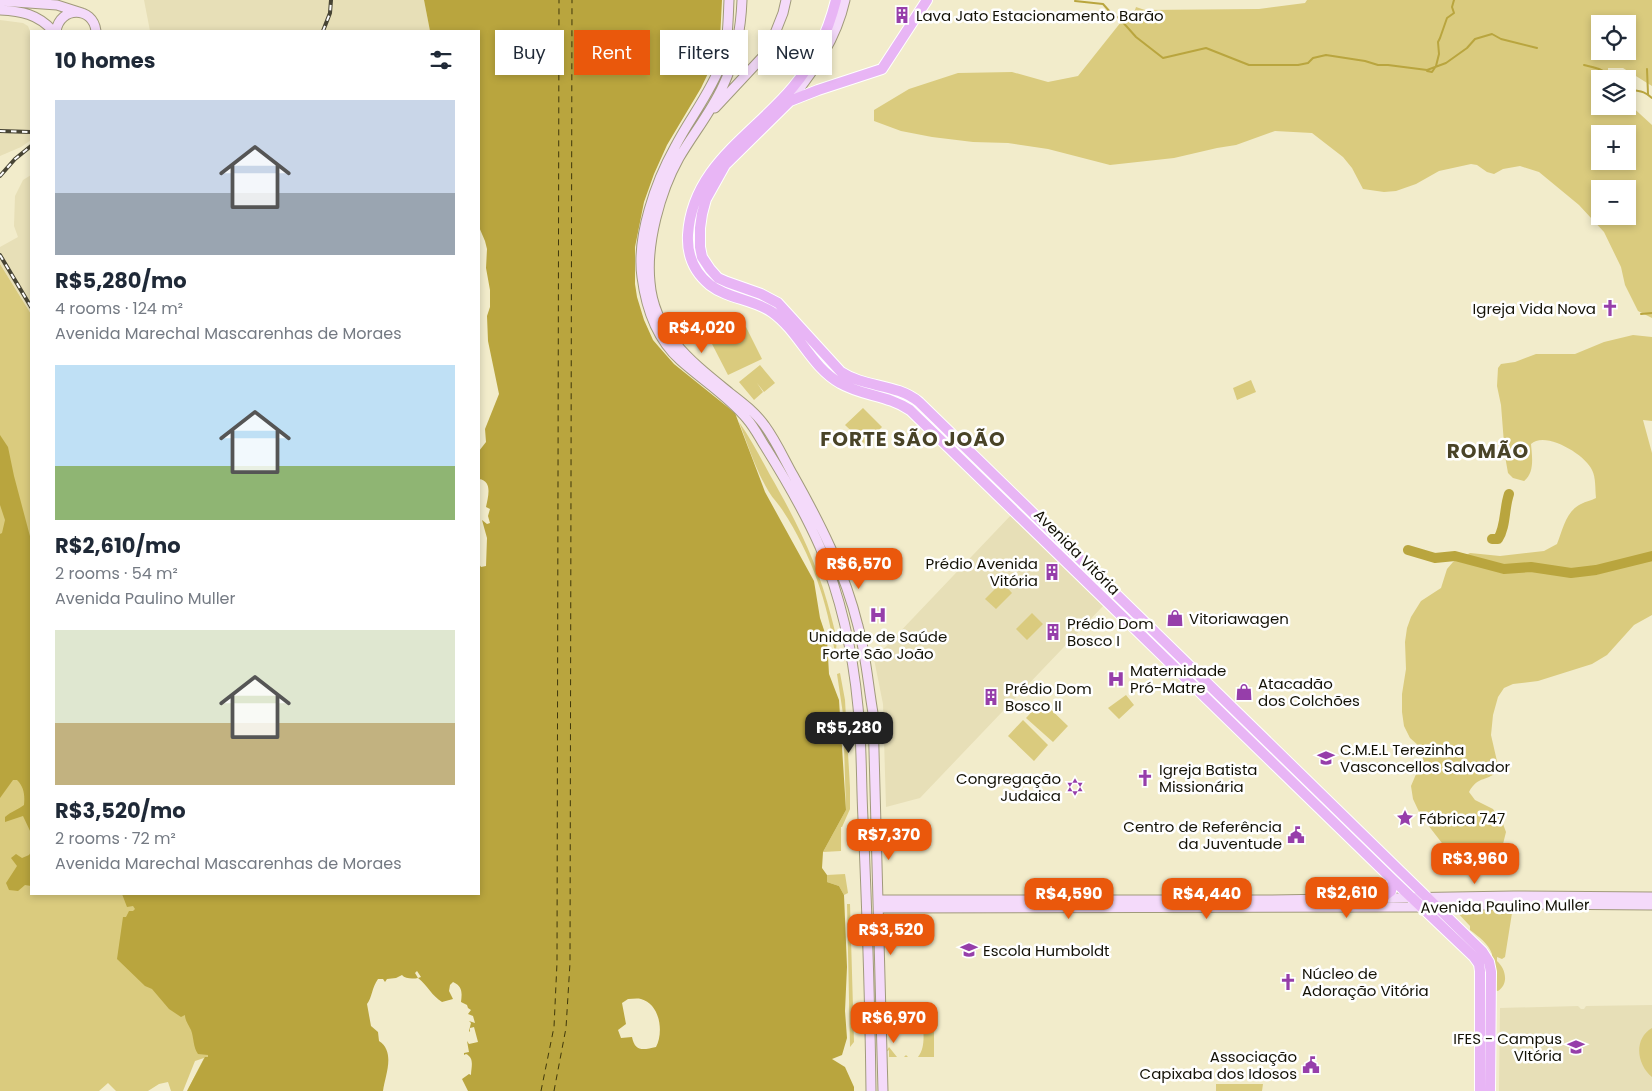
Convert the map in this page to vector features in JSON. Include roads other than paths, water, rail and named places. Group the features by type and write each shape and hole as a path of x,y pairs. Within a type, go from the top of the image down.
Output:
{"main road":[{"path":"729,0 727,39 722,61 704,98 674,148 657,184 648,213 642,249 641,271 645,298 652,318 666,344 679,359 735,406 750,422 795,498 819,545 829,571 848,636 858,707 868,914 871,1091"},
{"path":"742,0 742,10 733,56 724,85 706,118 678,160 662,199 652,238 649,263 650,284 659,316 670,338 684,354 750,408 765,426 820,524 838,562 858,625 873,713 883,1091"},
{"path":"706,118 768,51 786,0"},
{"name":"Avenida Vitória","path":"836,0 820,46 807,68 792,88 720,159 704,182 693,208 689,225 688,244 695,268 711,286 722,292 757,304 773,313 792,331 826,372 836,381 854,390 891,399 910,410 1477,960 1486,999 1490,1091"},
{"path":"790,101 816,68 832,39 845,0"},
{"path":"790,101 882,69 927,0"},
{"path":"0,1 57,5 82,13 92,20 96,30"},
{"path":"0,10 30,14 53,30"},
{"path":"55,30 60,20 66,15 74,12 82,13"},
{"name":"Avenida Vitória","path":"790,101 725,165 706,199 699,242 702,257 710,269 718,278 761,294 778,303 841,372 854,379 898,390 914,398 1482,950 1490,972 1486,999 1480,1091"},
{"path":"1118,612 1121,599"},
{"path":"1383,898 1391,890 1393,880"},
{"name":"Avenida Paulino Muller","path":"1214,904 1383,898 1514,896 1652,897"},
{"path":"868,914 878,904"},
{"name":"Avenida Paulino Muller","path":"878,904 1214,904 1422,907 1513,904 1652,905"}],"waterway":[{"path":"1427,71 1432,72 1436,66 1439,54 1438,42 1447,18 1454,13 1452,7 1454,0"},
{"path":"1075,1 1103,4 1136,37 1163,58 1206,48 1249,65 1298,65 1308,63 1313,58 1326,55 1378,65 1427,70 1446,63 1467,48 1475,39 1492,34 1501,39 1537,48"},
{"path":"1584,65 1601,70"},
{"path":"1647,69 1648,94"},
{"path":"1636,90 1652,98"},
{"path":"1641,314 1652,313"},
{"path":"1492,539 1498,539 1501,534 1509,494"},
{"path":"1408,550 1435,558 1455,556 1504,569 1531,567 1571,573 1596,570 1652,556"}],"railway":[{"path":"323,30 330,13 331,0"},
{"path":"0,131 30,132"},
{"path":"0,176 15,159 30,147"},
{"path":"0,255 30,305"}],"place":[{"name":"Lava Jato Estacionamento Barão","path":"902,15"},
{"name":"Igreja Vida Nova","path":"1610,308"},
{"name":"Prédio Avenida Vitória","path":"1052,572"},
{"name":"Unidade de Saúde Forte São João","path":"878,615"},
{"name":"Vitoriawagen","path":"1175,618"},
{"name":"Prédio Dom Bosco I","path":"1053,632"},
{"name":"Maternidade Pró-Matre","path":"1116,679"},
{"name":"Atacadão dos Colchões","path":"1244,692"},
{"name":"Prédio Dom Bosco II","path":"991,697"},
{"name":"C.M.E.L Terezinha Vasconcellos Salvador","path":"1326,758"},
{"name":"Igreja Batista Missionária","path":"1145,778"},
{"name":"Congregação Judaica","path":"1075,787"},
{"name":"Fábrica 747","path":"1405,818"},
{"name":"Centro de Referência da Juventude","path":"1296,835"},
{"name":"Escola Humboldt","path":"969,950"},
{"name":"Núcleo de Adoração Vitória","path":"1288,982"},
{"name":"IFES - Campus VItória","path":"1576,1047"},
{"name":"Associação Capixaba dos Idosos","path":"1311,1065"}],"district":[{"name":"FORTE SÃO JOÃO","path":"913,439"},
{"name":"ROMÃO","path":"1488,451"}]}
